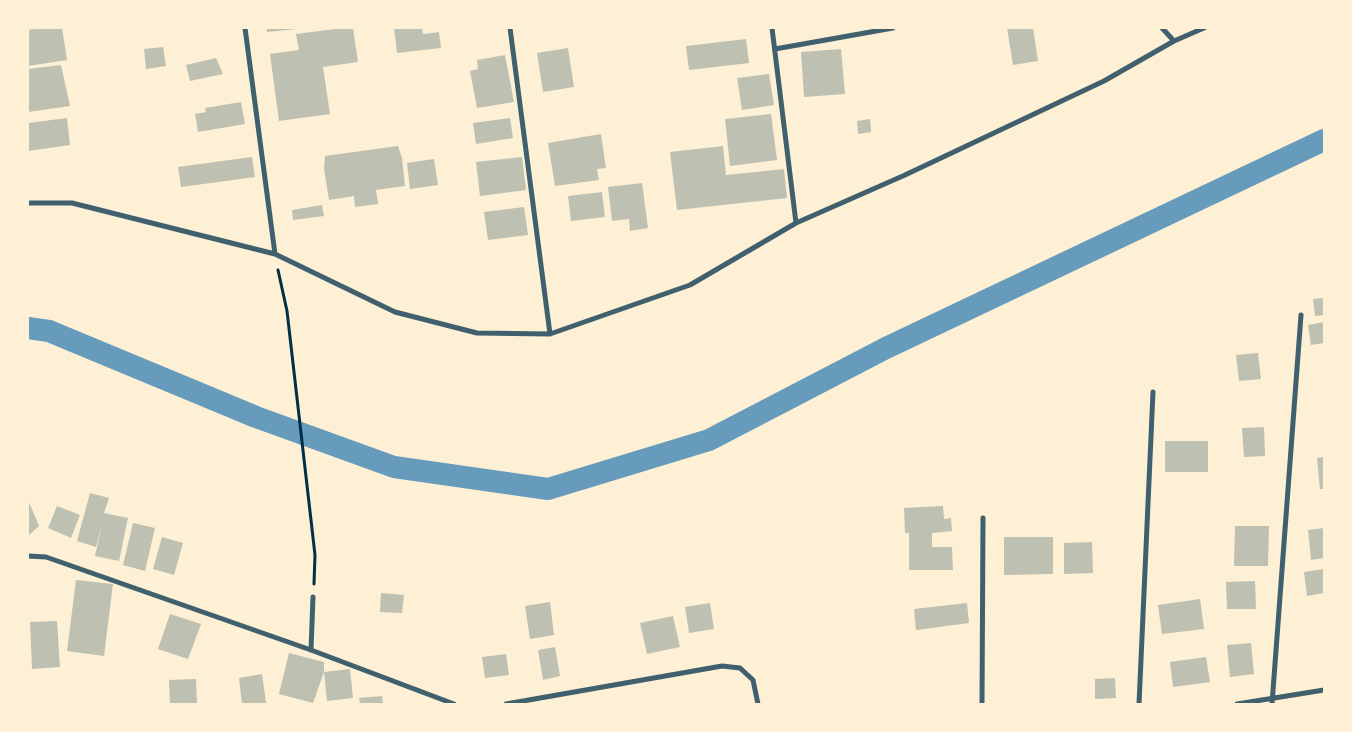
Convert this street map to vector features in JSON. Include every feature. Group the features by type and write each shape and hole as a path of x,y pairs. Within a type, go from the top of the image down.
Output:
{"street":[{"path":"244,28 275,254"},
{"path":"510,28 550,334"},
{"path":"772,28 796,223"},
{"path":"775,49 893,28"},
{"path":"1162,28 1174,42"},
{"path":"28,203 72,203 275,254 395,312 477,333 550,334 690,285 796,223 905,176 1104,81 1174,42 1204,28"},
{"path":"1272,704 1301,315"},
{"path":"1139,704 1153,392"},
{"path":"982,704 983,518"},
{"path":"28,556 46,557 311,650 454,704"},
{"path":"311,650 313,597"},
{"path":"506,704 722,666 740,668 753,680 758,704"},
{"path":"1238,704 1324,690"}],"path":[{"path":"275,254 287,311 314,555 313,597"}],"building":[{"path":"62,28 67,60 28,66 28,30"},
{"path":"267,28 297,28 297,29 267,32"},
{"path":"353,28 358,62 323,67 330,114 279,121 270,54 299,50 296,34"},
{"path":"394,28 422,28 423,34 439,32 441,48 397,53"},
{"path":"1007,28 1033,28 1038,61 1013,65"},
{"path":"746,39 749,63 689,70 686,46"},
{"path":"163,47 166,66 146,69 144,49"},
{"path":"568,48 574,87 543,92 537,53"},
{"path":"841,49 845,94 804,97 801,52"},
{"path":"505,55 514,102 477,108 470,71 478,69 477,60"},
{"path":"216,58 223,74 190,81 186,65"},
{"path":"61,65 70,106 28,112 28,69"},
{"path":"769,74 774,105 742,110 737,78"},
{"path":"241,102 245,124 198,132 195,114 206,112 205,108"},
{"path":"771,114 777,160 730,166 725,119"},
{"path":"67,118 70,145 28,151 28,123"},
{"path":"510,118 513,138 476,144 473,123"},
{"path":"870,119 871,132 858,134 857,121"},
{"path":"601,134 606,168 597,169 599,180 555,186 548,143"},
{"path":"398,146 402,158 405,186 376,190 378,204 355,207 354,196 329,200 324,169 325,156"},
{"path":"723,146 726,175 784,169 787,198 677,210 670,152"},
{"path":"252,157 255,177 181,187 178,167"},
{"path":"522,157 526,190 480,196 476,162"},
{"path":"434,159 438,185 410,189 407,163"},
{"path":"642,183 648,228 630,231 629,219 612,221 608,187"},
{"path":"602,192 605,217 571,221 568,196"},
{"path":"322,205 324,216 293,220 292,210"},
{"path":"524,207 528,235 488,240 484,212"},
{"path":"1324,298 1324,315 1315,316 1313,299"},
{"path":"1324,322 1324,343 1311,345 1308,325"},
{"path":"1258,353 1261,379 1239,381 1236,355"},
{"path":"1264,427 1265,456 1244,457 1242,428"},
{"path":"1165,441 1208,441 1208,472 1165,472"},
{"path":"1324,457 1324,489 1320,489 1317,458"},
{"path":"90,493 109,498 104,513 128,518 119,561 95,556 102,525 96,547 77,541"},
{"path":"28,500 39,526 28,536"},
{"path":"57,506 80,515 71,538 48,528"},
{"path":"943,506 944,519 951,518 952,531 932,533 932,547 952,547 953,570 909,570 909,533 905,533 904,508"},
{"path":"133,523 155,528 145,571 123,565"},
{"path":"1235,526 1269,526 1268,566 1234,566"},
{"path":"1324,528 1324,558 1311,560 1308,530"},
{"path":"162,537 183,543 174,575 153,569"},
{"path":"1004,537 1053,537 1053,574 1004,575"},
{"path":"1092,542 1093,573 1064,574 1064,543"},
{"path":"1324,569 1324,593 1307,596 1304,572"},
{"path":"76,580 113,584 104,656 67,651"},
{"path":"1255,581 1256,609 1227,609 1226,582"},
{"path":"381,593 404,595 402,613 380,612"},
{"path":"1200,599 1204,629 1162,634 1158,605"},
{"path":"550,602 554,635 530,639 525,606"},
{"path":"710,603 714,629 689,633 685,607"},
{"path":"967,603 969,623 916,630 914,609"},
{"path":"170,614 201,624 188,659 158,649"},
{"path":"673,616 680,647 647,654 640,623"},
{"path":"57,621 60,667 32,669 30,622"},
{"path":"1251,643 1254,674 1230,677 1227,645"},
{"path":"555,647 560,676 543,680 538,650"},
{"path":"289,653 324,662 324,672 313,703 279,694"},
{"path":"506,654 509,675 485,678 482,657"},
{"path":"1206,657 1210,682 1173,687 1170,662"},
{"path":"350,669 353,698 327,701 324,672"},
{"path":"262,674 266,703 242,704 239,678"},
{"path":"1115,678 1116,698 1095,699 1095,679"},
{"path":"196,679 197,704 170,704 169,680"},
{"path":"382,696 383,704 360,704 359,698"}],"waterway":[{"path":"28,328 49,331 256,417 394,467 548,489 709,440 886,348 1324,140"}]}
